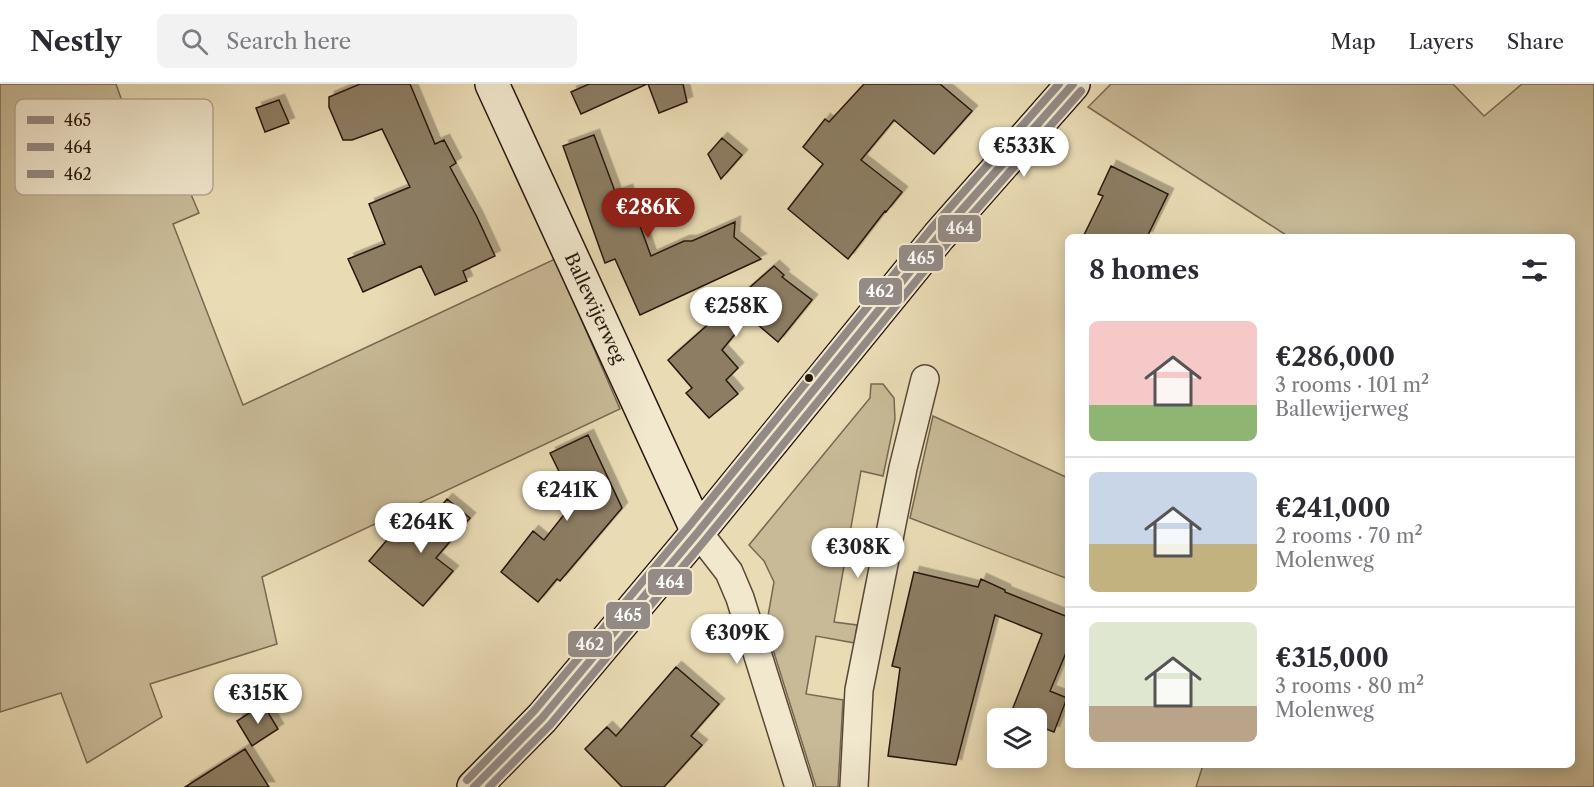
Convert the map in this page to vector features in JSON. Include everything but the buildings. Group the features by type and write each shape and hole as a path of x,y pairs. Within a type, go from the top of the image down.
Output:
{"street":[{"name":"Ballewijerweg","path":"492,84 698,531"},
{"path":"474,787 542,718 939,236 1073,84"},
{"path":"854,787 859,690 903,468 925,379"},
{"path":"698,531 729,572 740,598 799,787"}],"shaded area":[{"path":"0,84 116,84 121,99 15,99 15,195 191,195 199,213 173,224 243,405 555,259 620,409 262,577 277,644 150,684 162,717 87,763 61,693 0,712"},
{"path":"1111,84 1453,84 1484,116 1522,84 1594,84 1594,787 1196,787 1202,768 1575,768 1575,234 1284,234 1088,107"},
{"path":"871,384 883,384 894,398 895,419 883,476 861,471 834,622 857,625 855,643 816,636 806,694 843,700 838,787 816,787 766,627 774,582 764,561 749,545 870,398"},
{"path":"933,416 1065,477 1065,578 910,518"}],"transit line":[{"name":"462","path":"467,780 534,711 690,525 931,229 1059,84"},
{"name":"465","path":"474,787 542,718 698,532 939,236 1073,84"},
{"name":"464","path":"489,787 550,725 706,539 947,243 1081,91"}]}
